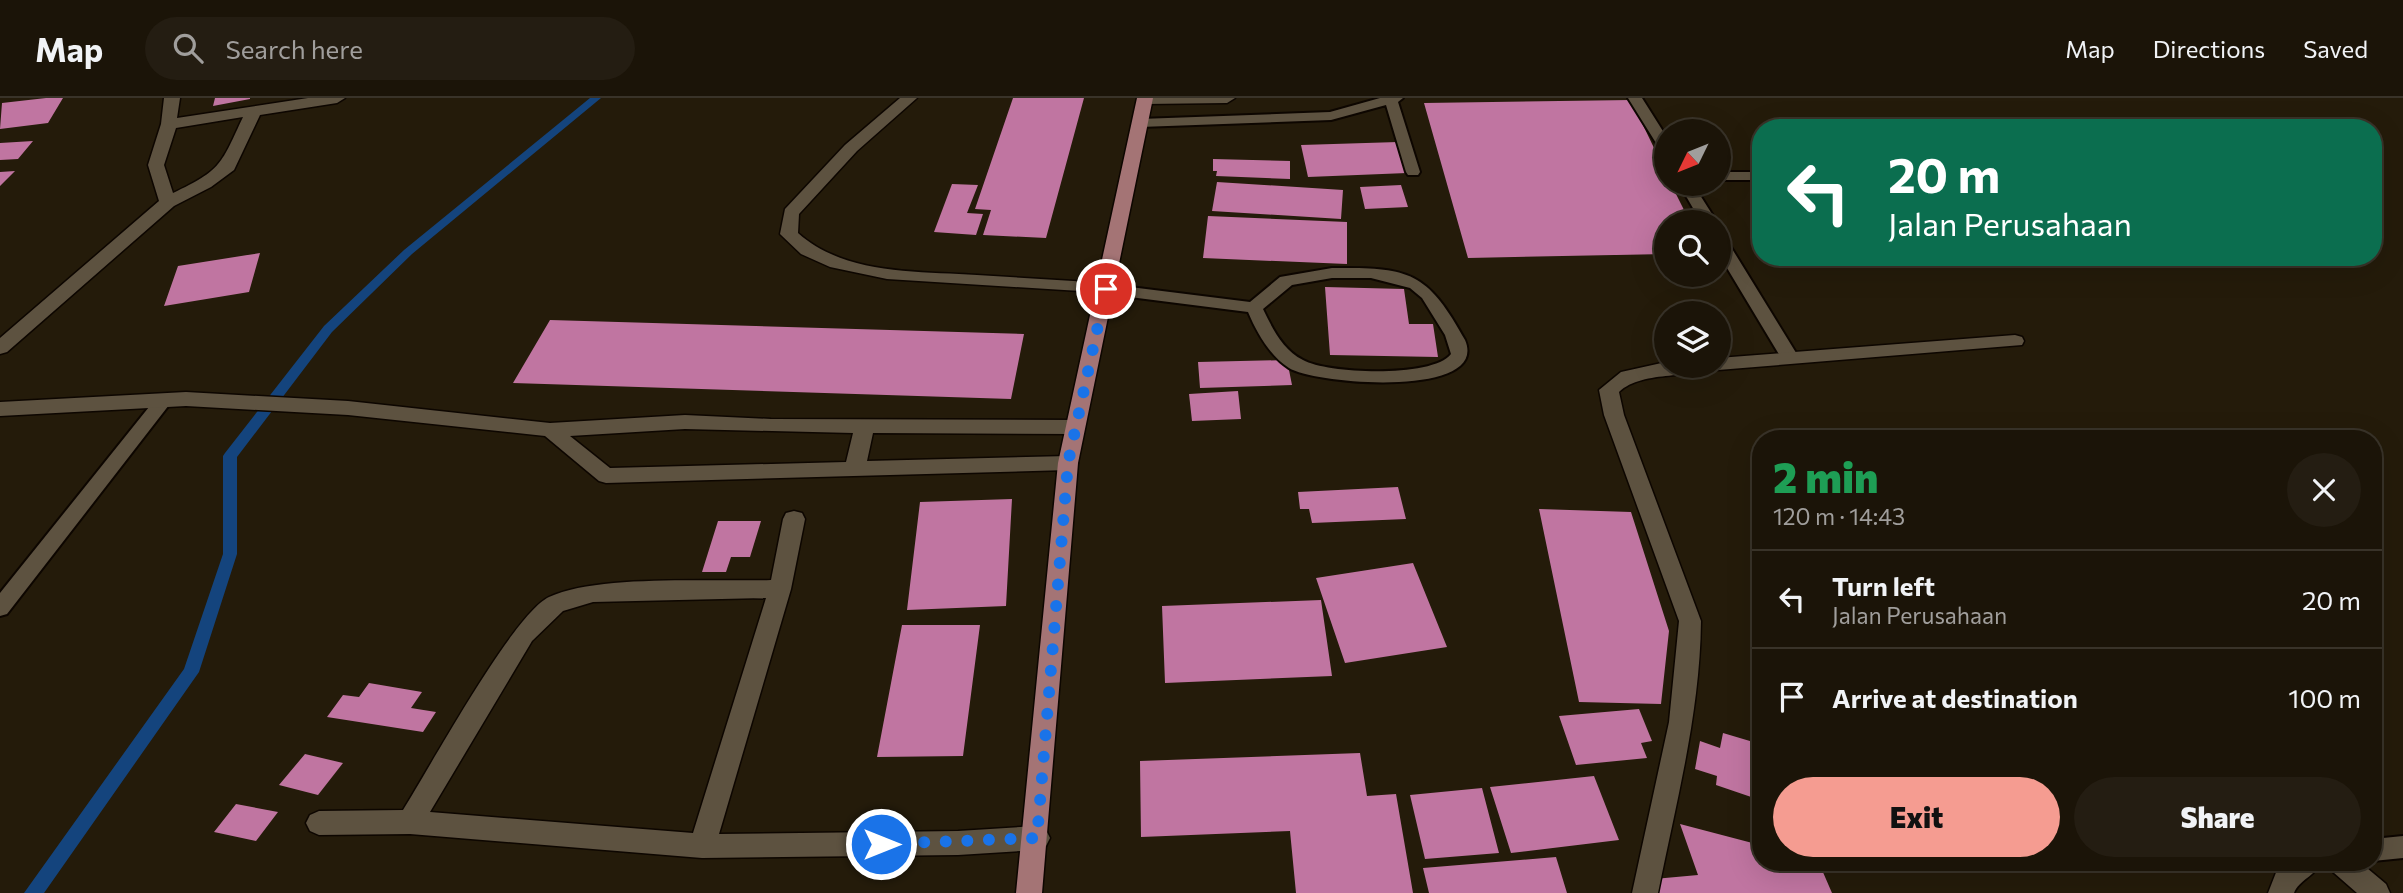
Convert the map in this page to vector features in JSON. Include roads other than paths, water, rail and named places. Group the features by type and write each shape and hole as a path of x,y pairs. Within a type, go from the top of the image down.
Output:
{"main road":[{"path":"1029,893 1037,838 1068,463 1145,99"}],"street":[{"path":"168,202 156,165 169,124 172,98"},
{"path":"169,124 337,98"},
{"path":"909,98 851,148 791,213 789,234 807,250 836,263 887,274 1106,289"},
{"path":"1145,99 1227,98"},
{"path":"0,348 168,202 205,184 228,167 253,112"},
{"path":"1731,363 1789,356 2015,341"},
{"path":"1645,893 1680,717 1690,646 1689,621 1614,415 1609,390 1618,379 1631,373 1654,371"},
{"path":"0,409 186,399 348,408 550,430 685,422 1075,427"},
{"path":"855,469 865,426"},
{"path":"550,430 606,476 1068,463"},
{"path":"702,846 780,589 794,519"},
{"path":"410,822 524,634 555,604 593,593 780,589"},
{"path":"319,823 410,822 702,846 958,843 1037,838"},
{"path":"2281,893 2286,879 2294,871"},
{"path":"2351,871 2377,893"}],"lane":[{"path":"1635,98 1654,129"},
{"path":"1140,123 1331,116 1393,99 1413,172"},
{"path":"1731,176 1752,176"},
{"path":"1731,260 1789,356"},
{"path":"1106,289 1254,308 1285,281 1307,274 1391,275 1418,284 1428,294 1459,345 1460,356 1455,364 1431,373 1336,376 1314,372 1287,357 1262,327 1254,308"},
{"path":"0,608 163,401"},
{"path":"2382,849 2403,847"}],"waterway":[{"path":"33,893 191,672 230,554 230,456 328,329 408,252 596,98"}]}
